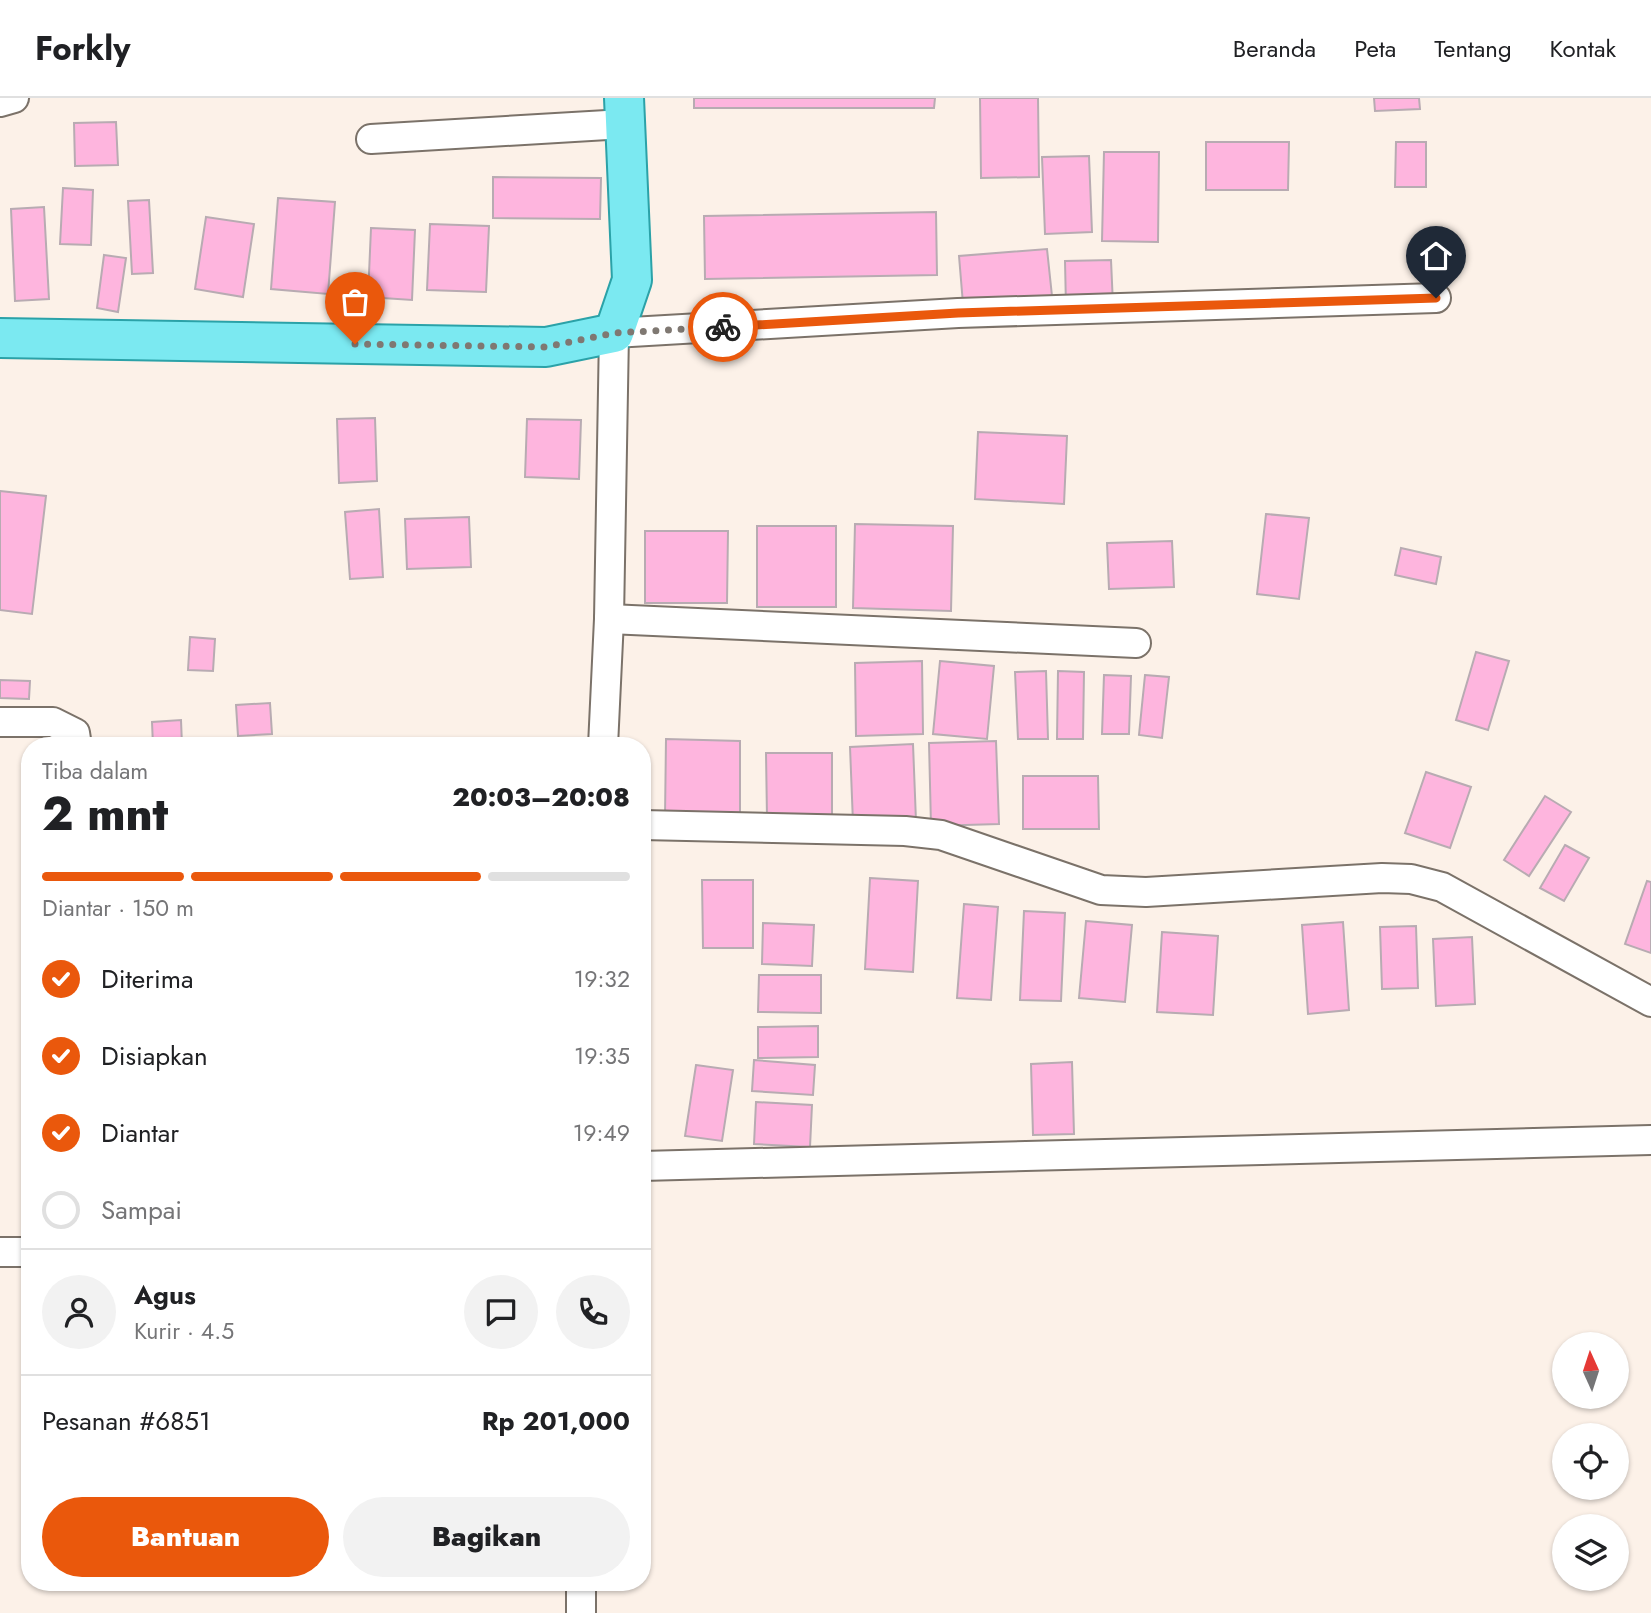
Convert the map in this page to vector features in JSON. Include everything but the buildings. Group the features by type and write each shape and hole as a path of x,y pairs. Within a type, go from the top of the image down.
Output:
{"main road":[{"path":"0,338 546,347 614,333 632,281 624,111"}],"street":[{"path":"0,102 14,98"},
{"path":"371,139 624,111"},
{"path":"603,737 609,619 614,333 958,313 1436,298"},
{"path":"609,619 1136,643"},
{"path":"0,722 53,722 75,733 76,737"},
{"path":"651,825 905,831 941,835 1101,890 1146,892 1368,878 1411,879 1442,887 1651,1002"},
{"path":"651,1166 1651,1140"},
{"path":"0,1252 21,1252"},
{"path":"580,1591 581,1613"}],"way so far":[{"path":"355,344 546,347 614,333 723,327"}],"route":[{"path":"723,327 958,313 1436,298"}]}
